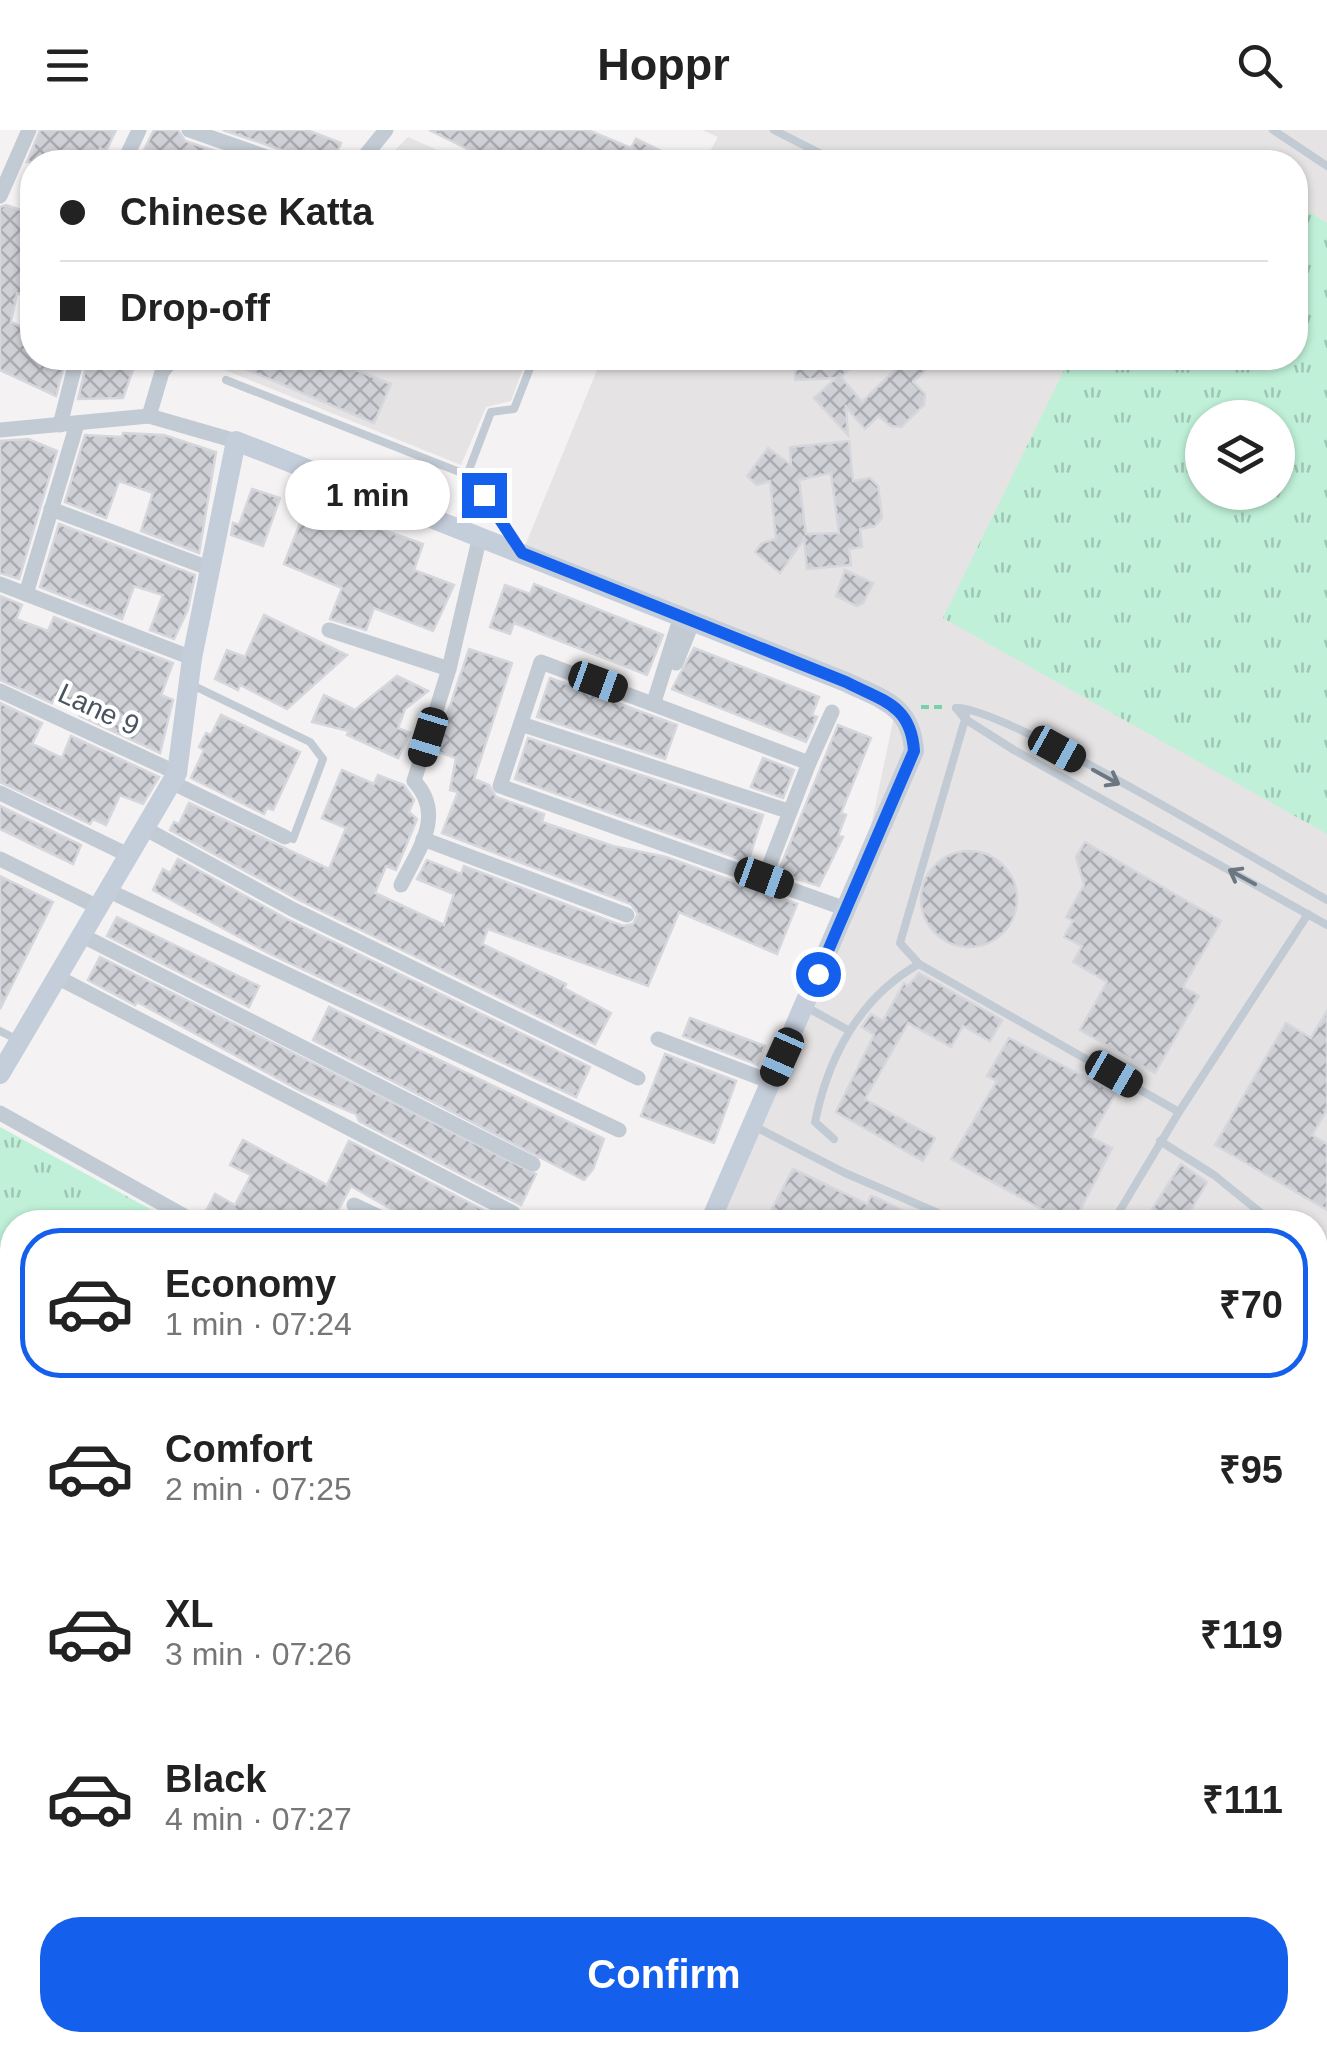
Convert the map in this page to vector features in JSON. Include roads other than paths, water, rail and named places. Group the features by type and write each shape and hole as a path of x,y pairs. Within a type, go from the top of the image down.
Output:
{"street":[{"path":"189,130 228,150"},
{"path":"370,150 386,130"},
{"path":"0,196 20,150"},
{"path":"26,594 51,509 75,370"},
{"path":"149,416 159,370"},
{"path":"0,430 149,416 236,442 846,682 896,707 913,726 914,751 713,1210"},
{"path":"0,1074 174,777 192,658 236,442"},
{"path":"51,509 211,568"},
{"path":"401,885 432,815 414,781 449,669 479,540"},
{"path":"0,584 192,658"},
{"path":"659,704 687,619"},
{"path":"329,630 449,669"},
{"path":"808,764 541,662 500,786 846,909"},
{"name":"Lane 9","path":"0,691 289,838"},
{"path":"764,878 788,811 832,712"},
{"path":"521,724 788,811"},
{"path":"0,792 128,855"},
{"path":"144,828 381,954 638,1078"},
{"path":"423,839 627,915"},
{"path":"0,859 102,898 619,1130"},
{"path":"82,935 533,1164"},
{"path":"57,977 507,1210"},
{"path":"658,1040 771,1082"},
{"path":"0,1114 173,1210"},
{"path":"354,1205 365,1210"}],"lane":[{"path":"774,130 813,150"},
{"path":"1273,130 1303,150"},
{"path":"467,474 491,412 514,409 529,370"},
{"path":"226,380 467,474 522,553"},
{"path":"190,684 310,742 323,759 289,838"},
{"path":"970,706 900,944 919,964 1179,1112"},
{"path":"1327,900 1024,731 970,706 956,708 964,719 1327,925"},
{"path":"1121,1210 1160,1141 1308,914"},
{"path":"834,1139 815,1122 848,1030 878,993 919,964"},
{"path":"804,1006 848,1030"},
{"path":"0,1031 20,1040"},
{"path":"752,1125 845,1173 931,1210"},
{"path":"1160,1141 1255,1210"}]}
